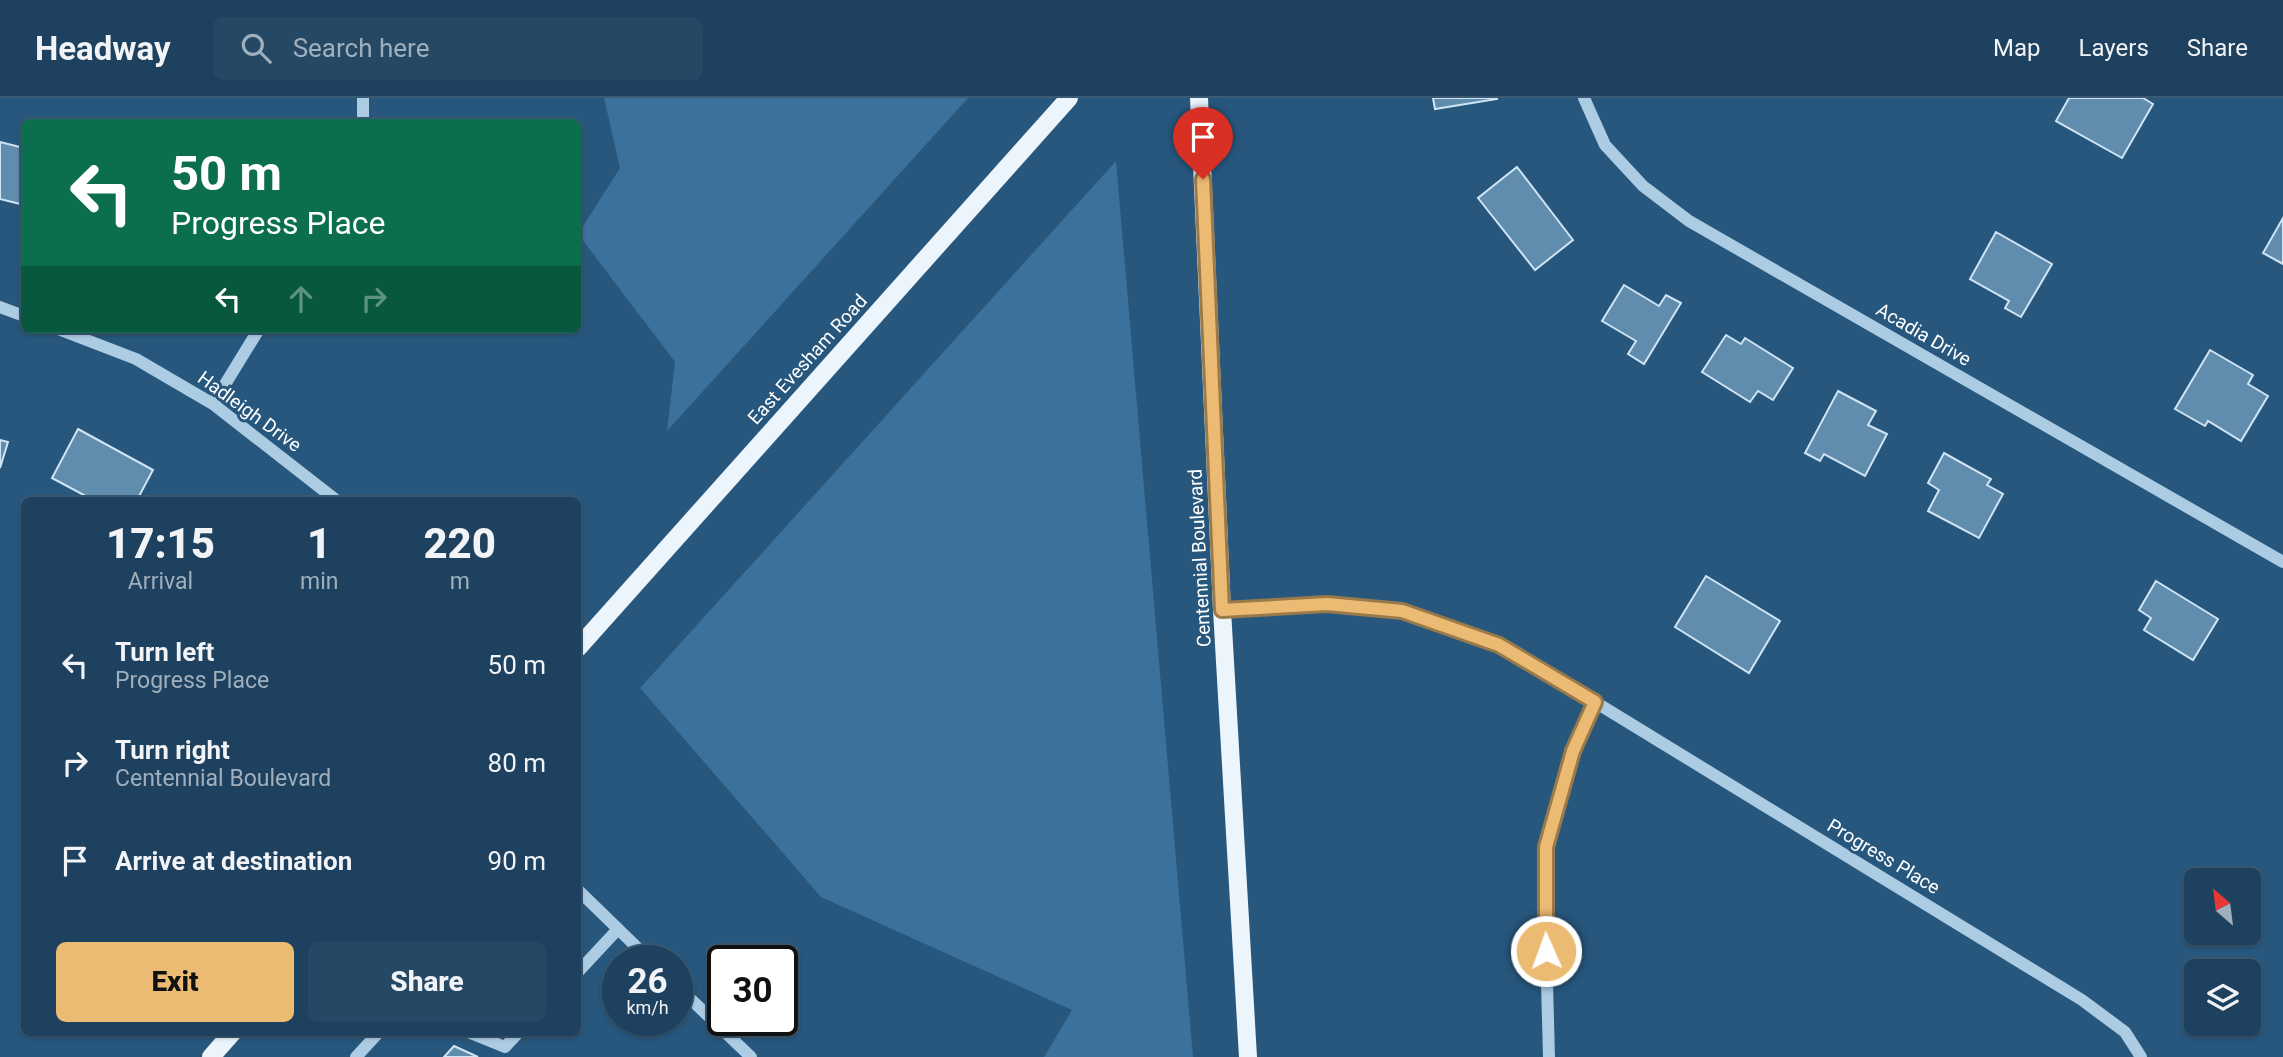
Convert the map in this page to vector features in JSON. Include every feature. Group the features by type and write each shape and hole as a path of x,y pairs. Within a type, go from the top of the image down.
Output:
{"main road":[{"name":"East Evesham Road","path":"581,645 1069,98"},
{"name":"Centennial Boulevard","path":"1199,98 1222,610 1248,1057"},
{"path":"211,1057 229,1036"}],"street":[{"path":"363,98 363,119"},
{"name":"Acadia Drive","path":"1584,98 1605,145 1643,186 1689,221 2283,562"},
{"path":"0,307 21,315"},
{"name":"Hadleigh Drive","path":"68,333 136,359 213,404 332,497"},
{"path":"213,404 257,333"},
{"name":"Progress Place","path":"1222,610 1327,604 1402,611 1499,645 2082,1000 2125,1032 2141,1057"},
{"path":"1549,1057 1544,871 1546,847 1573,751 1595,702"},
{"path":"581,893 634,945"},
{"path":"581,968 618,929"},
{"path":"693,1001 751,1057"},
{"path":"356,1057 375,1036"},
{"path":"478,1036 505,1047 515,1036"}],"shaded area":[{"path":"604,98 968,98 667,431 675,362 581,238 581,229 620,168"},
{"path":"1116,161 1193,1057 1044,1057 1072,1010 821,897 640,688"}],"building":[{"path":"1433,98 1497,98 1497,99 1435,109"},
{"path":"2069,98 2143,98 2153,104 2122,158 2056,121"},
{"path":"0,142 21,147 21,204 0,199"},
{"path":"1517,167 1573,240 1535,270 1478,198"},
{"path":"2283,218 2283,264 2263,253"},
{"path":"1996,232 2052,264 2021,317 2005,308 2009,301 1970,279"},
{"path":"1624,285 1659,306 1666,295 1681,303 1644,364 1628,354 1636,341 1602,321"},
{"path":"1726,335 1741,344 1745,338 1793,368 1773,400 1758,391 1750,402 1702,372"},
{"path":"2210,350 2253,375 2248,384 2268,396 2241,441 2208,421 2205,426 2175,409"},
{"path":"1838,391 1876,411 1868,425 1887,434 1865,476 1824,454 1820,461 1805,453"},
{"path":"78,429 153,470 139,497 87,497 52,478"},
{"path":"0,440 8,442 0,468"},
{"path":"1944,453 1991,479 1987,485 2003,494 1979,538 1928,511 1939,490 1928,483"},
{"path":"1706,576 1780,621 1749,673 1675,627"},
{"path":"2156,581 2218,619 2193,660 2144,630 2151,618 2139,610"},
{"path":"454,1046 478,1057 444,1057"}],"route":[{"path":"1203,179 1222,610 1327,604 1402,611 1499,645 1595,702 1573,751 1546,847 1546,951"}]}
